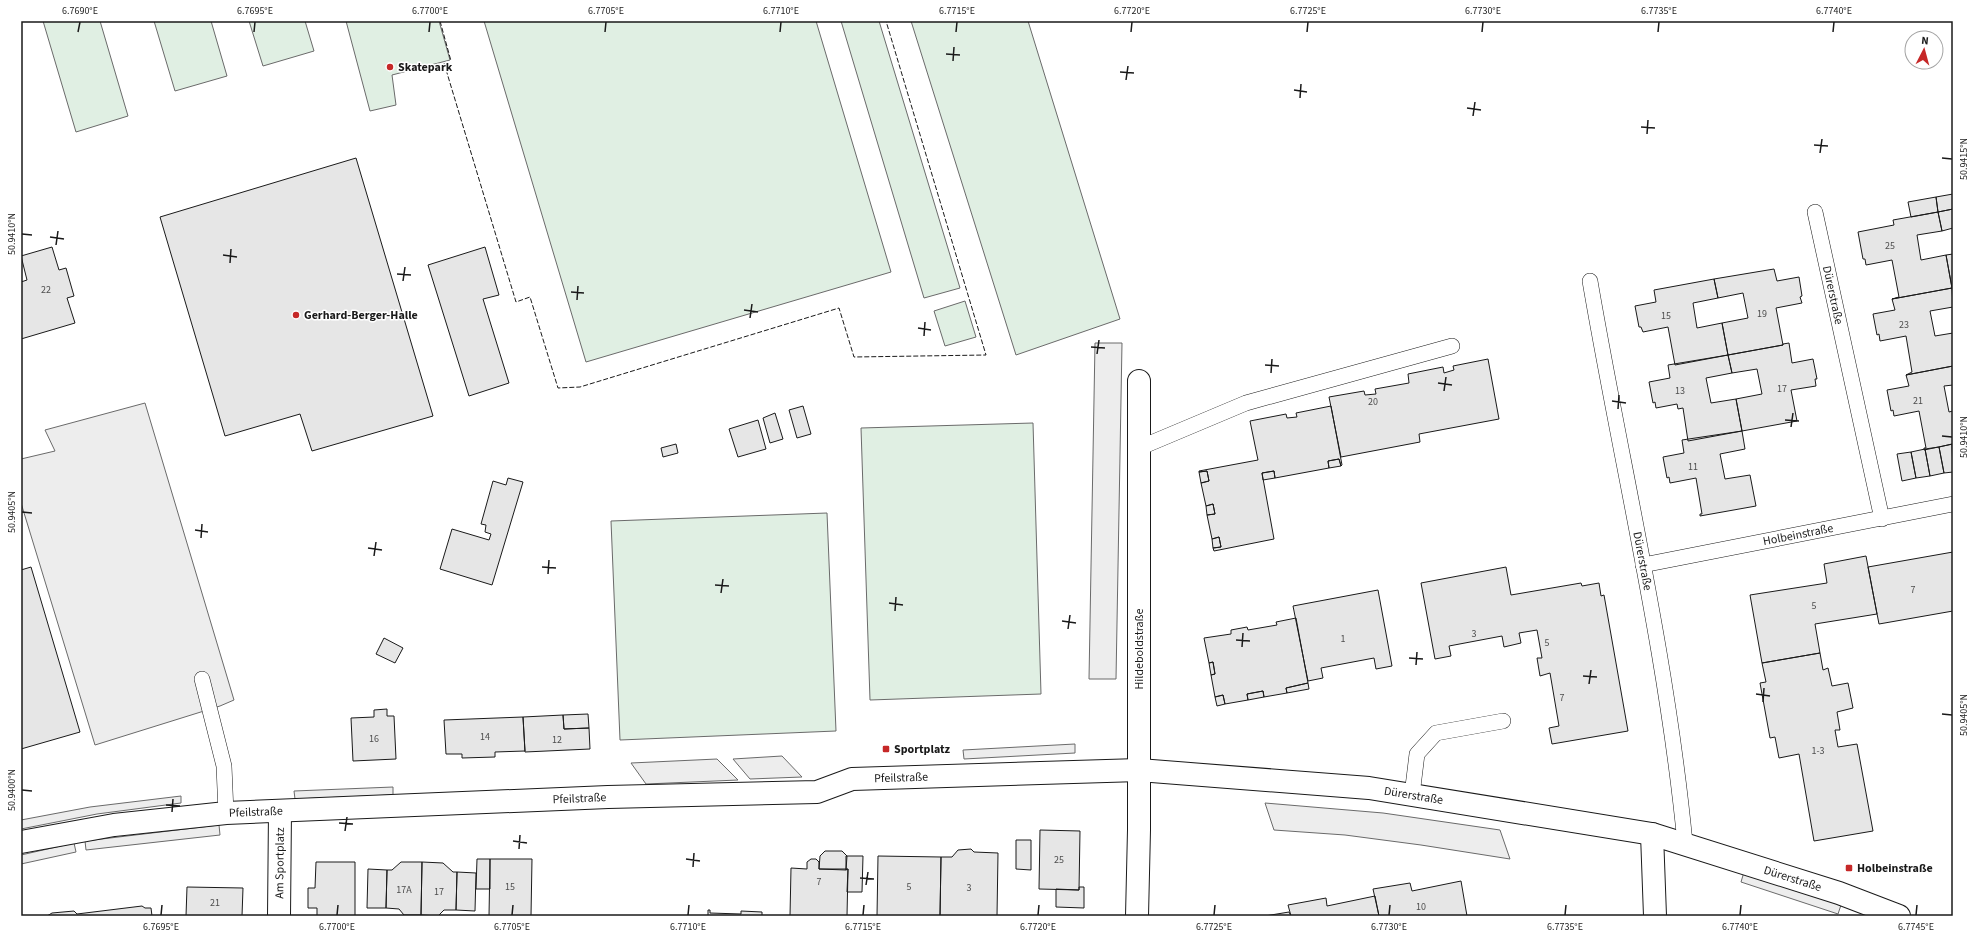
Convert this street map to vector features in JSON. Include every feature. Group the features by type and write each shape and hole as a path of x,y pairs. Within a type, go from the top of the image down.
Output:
{"street":[{"name":"Hildeboldstraße","path":"1137,916 1139,770 1139,381"},
{"name":"Dürerstraße","path":"1139,770 1369,788 1652,834 1685,843 1839,893 1899,916"},
{"name":"Pfeilstraße","path":"21,842 114,825 226,813 608,797 817,792 852,779 1139,770"},
{"name":"Am Sportplatz","path":"279,916 280,811"},
{"path":"1652,834 1655,916"}],"lane":[{"name":"Dürerstraße","path":"1815,212 1882,519"},
{"name":"Dürerstraße","path":"1590,281 1643,565 1678,771 1685,843"},
{"path":"1139,448 1246,403 1452,346"},
{"name":"Holbeinstraße","path":"1643,565 1953,504"},
{"path":"202,679 224,766 226,813"},
{"path":"1412,795 1417,754 1436,733 1503,721"}],"green space":[{"path":"43,21 100,21 128,116 76,132"},
{"path":"154,21 211,21 227,76 175,91"},
{"path":"249,21 305,21 314,51 263,66"},
{"name":"Skatepark","path":"346,21 439,21 450,60 392,75 396,105 370,111"},
{"path":"484,21 816,21 891,272 586,362"},
{"path":"841,21 879,21 960,288 924,298"},
{"path":"911,21 1028,21 1120,319 1016,355"},
{"path":"965,301 976,337 945,346 934,311"},
{"path":"1033,423 1041,694 870,700 861,428"},
{"path":"827,513 836,731 620,740 611,521"}],"shaded area":[{"path":"1095,343 1122,343 1116,679 1089,679"},
{"path":"145,403 234,700 220,706 95,745 21,503 21,459 55,451 45,430"},
{"path":"1075,744 1075,753 964,759 963,750"},
{"path":"782,756 802,777 750,779 733,759"},
{"path":"717,759 738,780 646,784 631,763"},
{"path":"393,787 393,795 295,799 294,791"},
{"path":"181,796 181,803 97,814 21,829 21,820 90,807"},
{"path":"1265,803 1383,813 1500,830 1510,859 1345,835 1274,830"},
{"path":"219,825 220,835 86,850 85,841"},
{"path":"74,843 76,852 21,864 21,855"},
{"path":"1744,872 1841,905 1838,914 1741,882"}],"building":[{"name":"Gerhard-Berger-Halle","path":"356,158 433,416 312,451 300,414 225,436 160,217"},
{"path":"1953,194 1953,209 1938,212 1936,197"},
{"path":"1936,197 1938,212 1911,217 1908,202"},
{"path":"1953,209 1953,228 1942,231 1938,212"},
{"path":"1938,212 1942,231 1917,235 1921,260 1946,255 1952,288 1892,299 1899,297 1892,260 1866,265 1865,259 1863,259 1858,232 1894,225 1893,220"},
{"path":"52,247 59,270 66,268 74,296 67,298 75,323 21,339 21,282 27,280 21,256"},
{"path":"485,247 499,295 483,299 509,383 469,396 428,265"},
{"path":"1953,254 1953,288 1952,288 1946,255"},
{"path":"1774,269 1777,281 1799,277 1802,296 1800,297 1802,303 1776,308 1783,345 1728,355 1722,323 1748,318 1743,293 1718,298 1714,279"},
{"path":"1714,279 1718,298 1693,303 1697,328 1722,323 1728,355 1675,365 1668,327 1643,332 1641,327 1639,327 1635,306 1656,302 1654,290"},
{"path":"1952,288 1953,307 1930,311 1935,336 1953,333 1953,366 1906,375 1912,372 1906,336 1880,341 1879,334 1877,335 1873,314 1895,310 1892,299"},
{"path":"1789,343 1792,363 1813,359 1817,379 1815,379 1816,386 1791,390 1797,421 1742,431 1736,399 1762,394 1757,369 1732,373 1728,355"},
{"path":"1728,355 1732,373 1706,378 1711,403 1736,399 1742,431 1688,441 1683,408 1678,409 1677,404 1656,408 1655,402 1653,403 1649,382 1670,378 1668,365"},
{"path":"1488,359 1499,419 1419,434 1420,442 1341,457 1329,397 1364,391 1365,395 1376,394 1375,389 1409,383 1408,374 1443,367 1444,373 1454,370 1453,366"},
{"path":"1953,366 1953,385 1944,386 1949,412 1953,411 1953,444 1924,450 1924,448 1926,448 1919,411 1894,416 1893,410 1891,411 1887,390 1909,386 1906,375"},
{"path":"803,406 811,434 797,438 789,410"},
{"path":"1331,406 1342,465 1341,466 1339,459 1328,461 1329,468 1275,478 1274,471 1262,473 1274,539 1214,551 1213,548 1221,547 1219,537 1212,539 1207,515 1215,514 1213,504 1206,506 1201,483 1209,481 1207,471 1199,471 1258,460 1250,421 1286,414 1287,418 1297,417 1296,413"},
{"path":"775,413 783,439 770,443 763,418"},
{"path":"758,420 766,449 738,457 729,429"},
{"path":"1742,431 1745,449 1720,454 1725,479 1750,475 1756,506 1700,516 1700,514 1702,514 1696,478 1670,483 1669,477 1667,478 1663,457 1684,453 1682,440"},
{"path":"676,444 678,453 663,457 661,448"},
{"path":"1952,444 1953,472 1944,473 1939,447"},
{"path":"1939,447 1944,473 1930,476 1925,449"},
{"path":"1925,449 1930,476 1916,478 1911,452"},
{"path":"1911,452 1916,478 1902,481 1897,454"},
{"path":"1339,459 1341,466 1329,468 1328,461"},
{"path":"1207,471 1209,481 1201,483 1199,472"},
{"path":"1274,471 1275,478 1263,480 1262,473"},
{"path":"508,478 523,482 492,585 440,569 452,529 489,540 491,534 485,532 486,525 481,524 493,481 506,485"},
{"path":"1213,504 1215,514 1207,515 1206,506"},
{"path":"1219,537 1221,547 1213,548 1212,539"},
{"path":"1953,552 1953,611 1879,624 1868,567"},
{"path":"1866,556 1877,614 1815,624 1820,653 1762,663 1750,595 1827,583 1824,564"},
{"path":"31,567 80,732 21,749 21,570"},
{"path":"1506,567 1511,595 1581,583 1582,586 1599,583 1601,596 1604,595 1628,731 1552,744 1549,728 1559,726 1550,673 1540,676 1537,658 1542,658 1537,630 1519,633 1521,643 1504,647 1502,636 1449,646 1451,656 1435,659 1421,583"},
{"path":"1378,590 1392,666 1376,669 1374,658 1321,668 1323,678 1308,681 1293,606"},
{"path":"1296,618 1308,683 1286,688 1287,693 1264,697 1263,691 1247,694 1248,700 1225,704 1223,695 1215,697 1211,675 1215,674 1213,662 1209,663 1204,638 1231,634 1231,630 1247,627 1248,630 1277,625 1276,622"},
{"path":"384,638 403,648 395,663 376,654"},
{"path":"1820,653 1823,670 1828,668 1832,686 1848,683 1853,708 1837,712 1840,730 1835,730 1838,747 1857,744 1873,831 1814,841 1799,754 1779,758 1775,737 1770,738 1760,683 1766,682 1762,663"},
{"path":"1213,662 1215,674 1211,675 1209,663"},
{"path":"1308,683 1309,689 1287,693 1286,688"},
{"path":"1263,691 1264,697 1248,700 1247,694"},
{"path":"1223,695 1225,704 1217,706 1215,697"},
{"path":"387,709 387,716 394,716 396,759 353,761 351,718 374,717 374,710"},
{"path":"588,714 589,728 564,729 563,715"},
{"path":"563,715 564,729 589,728 590,749 525,752 523,717"},
{"path":"523,717 525,751 495,752 495,757 462,758 462,754 446,754 444,720"},
{"path":"1040,830 1080,831 1079,890 1039,889"},
{"path":"1016,840 1031,840 1031,870 1016,869"},
{"path":"971,849 974,852 998,853 997,916 940,916 941,857 952,857 958,850"},
{"path":"825,851 842,851 847,856 846,870 819,869 820,856"},
{"path":"846,856 863,856 862,892 847,892 848,869 846,870"},
{"path":"878,856 941,857 940,916 877,916"},
{"path":"477,859 490,859 490,889 476,889"},
{"path":"490,859 532,859 531,916 489,916"},
{"path":"811,859 816,859 819,862 819,869 848,869 847,916 790,916 791,868 807,869 807,862"},
{"path":"316,862 355,862 355,916 317,916 317,908 308,908 308,888 315,888"},
{"path":"401,862 422,862 421,915 404,915 399,909 386,908 387,870 392,870"},
{"path":"422,862 443,863 453,872 457,872 456,910 444,910 438,916 421,915"},
{"path":"368,869 387,870 386,908 367,908"},
{"path":"457,872 476,873 475,911 456,910"},
{"path":"1461,881 1467,916 1379,916 1373,889 1410,883 1412,891"},
{"path":"187,887 243,888 242,916 186,916"},
{"path":"1079,887 1084,887 1084,908 1056,907 1056,889 1079,890"},
{"path":"1375,896 1379,916 1291,916 1288,905 1326,898 1327,906"},
{"path":"142,906 145,908 151,908 152,916 47,916 52,913 74,911 77,914"},
{"path":"708,910 710,910 710,913 741,914 741,911 762,912 762,916 708,916"},
{"path":"1289,912 1291,916 1265,916"}],"fence":[{"path":"440,21 451,61"},
{"path":"444,63 516,302 530,297 558,388 580,387 839,308 854,357 986,355 886,21"}],"place":[{"name":"Skatepark","path":"390,67"},
{"name":"Gerhard-Berger-Halle","path":"296,315"},
{"name":"Sportplatz","path":"886,749"},
{"name":"Holbeinstraße","path":"1849,868"}]}
